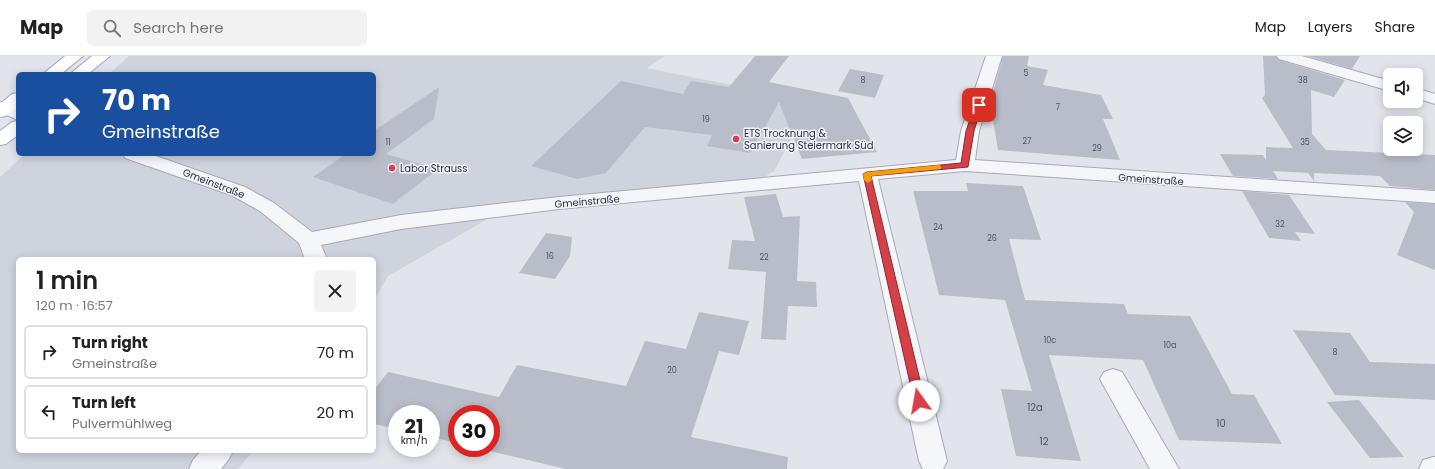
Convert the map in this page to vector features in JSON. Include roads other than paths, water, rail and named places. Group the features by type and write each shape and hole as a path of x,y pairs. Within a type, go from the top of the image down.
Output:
{"main road":[{"path":"54,72 75,56"},
{"path":"81,72 102,56"},
{"path":"0,140 16,128"}],"street":[{"path":"965,165 970,131 994,56"},
{"path":"1284,56 1383,84"},
{"path":"1423,95 1435,99"},
{"name":"Gmeinstraße","path":"138,156 238,191 268,207 312,250 336,236 399,222 500,212 559,203 749,187 965,165 1435,197"},
{"path":"867,174 933,461"},
{"path":"1113,379 1165,469"},
{"path":"203,469 217,453"}],"place":[{"name":"ETS Trocknung & Sanierung Steiermark Süd","path":"736,139"},
{"name":"Labor Strauss","path":"392,168"}]}
